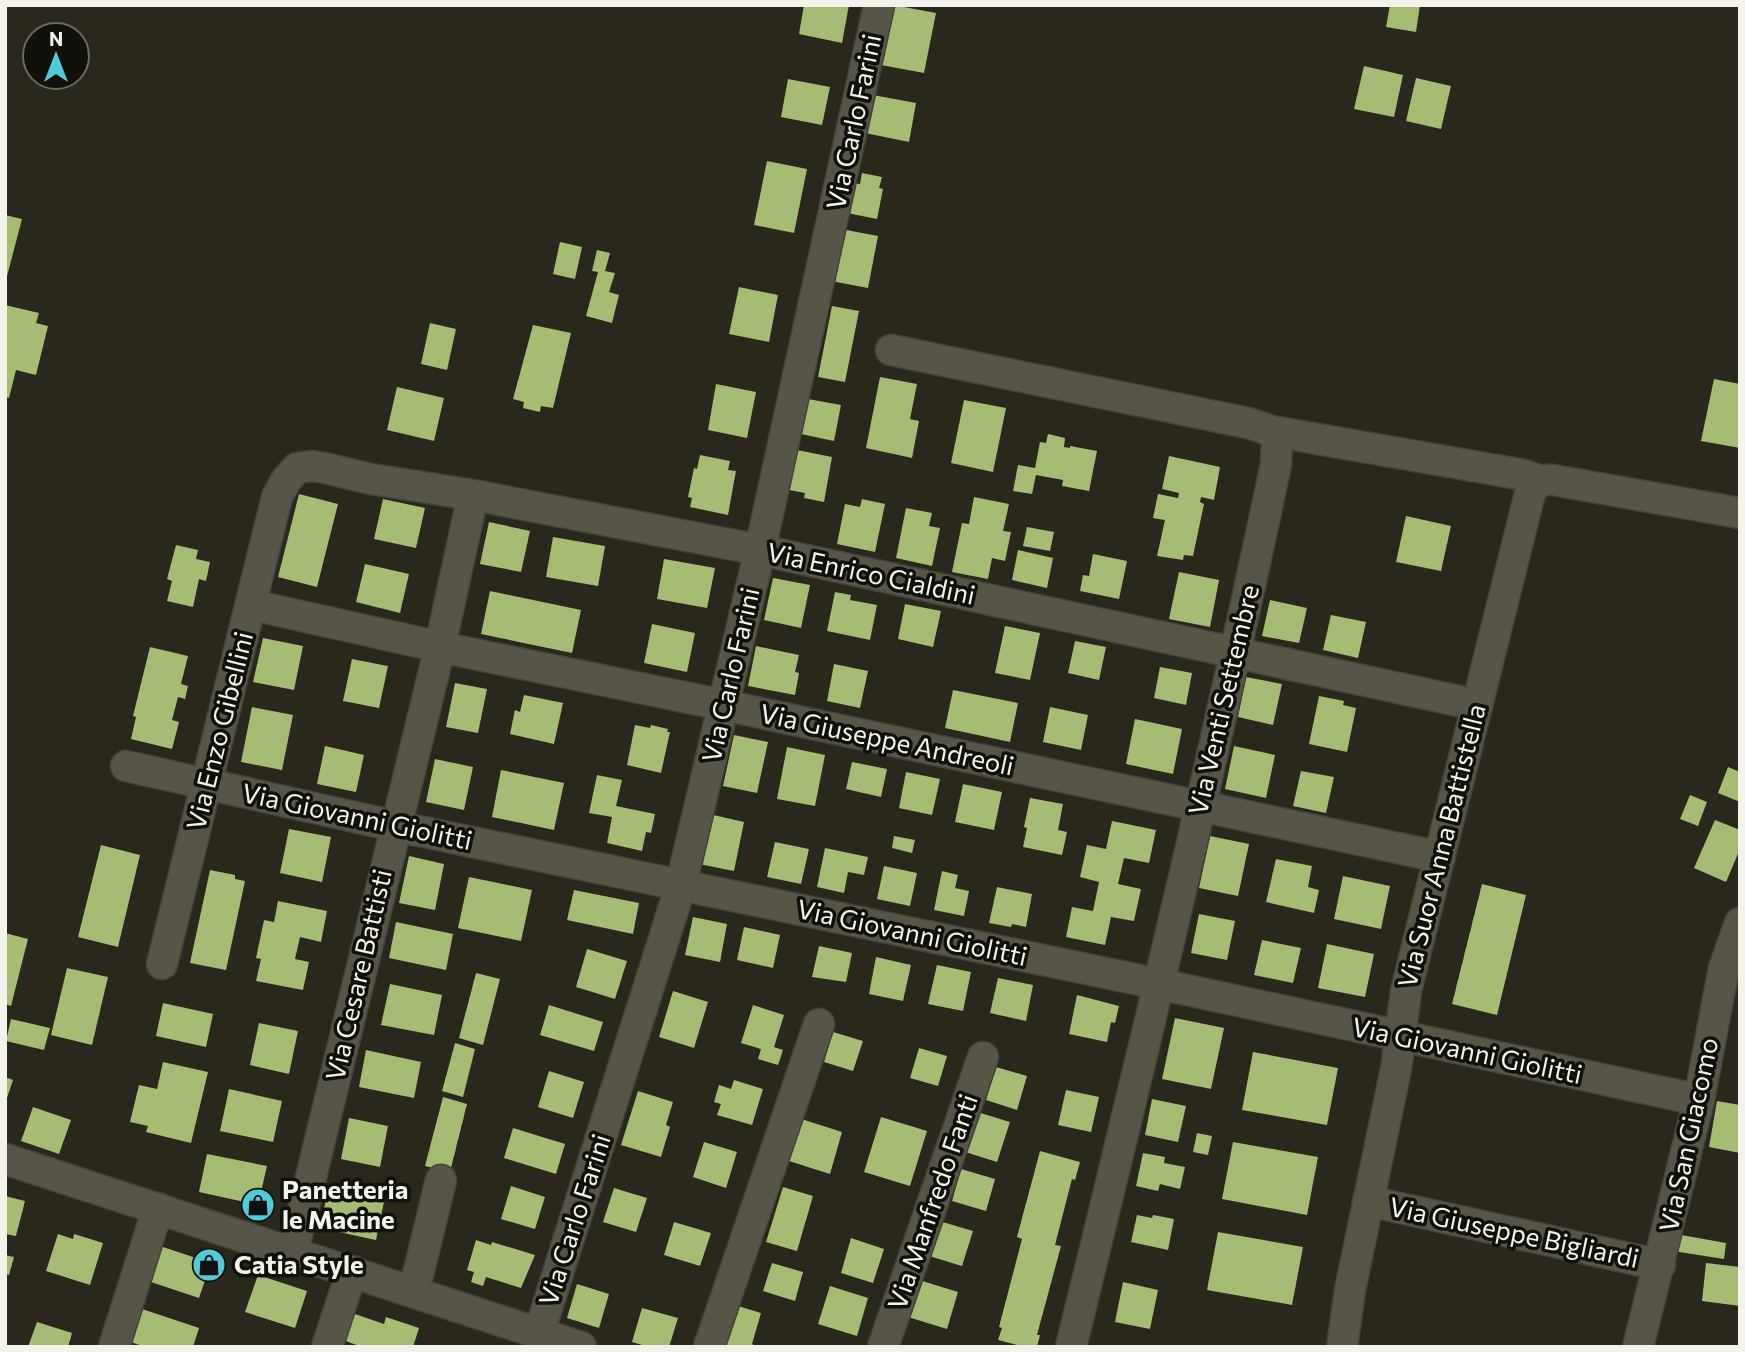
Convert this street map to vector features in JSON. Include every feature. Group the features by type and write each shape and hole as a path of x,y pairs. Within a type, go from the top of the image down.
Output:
{"street":[{"name":"Via Carlo Farini","path":"530,1336 681,885 760,550 879,5"},
{"path":"891,350 1248,423 1272,431 1740,513"},
{"name":"Via Venti Settembre","path":"1071,1347 1236,653 1276,464 1277,442 1272,431"},
{"name":"Via Enrico Cialdini","path":"277,497 297,468 325,468 371,479 473,495 760,550 1477,705"},
{"name":"Via Suor Anna Battistella","path":"1342,1347 1350,1290 1396,1069 1406,991 1530,493 1542,480"},
{"name":"Via Cesare Battisti","path":"293,1251 440,647 473,495"},
{"name":"Via Enzo Gibellini","path":"162,964 277,497"},
{"name":"Via Giuseppe Andreoli","path":"252,605 1440,857"},
{"name":"Via Giovanni Giolitti","path":"126,766 395,826 1159,984 1699,1100"},
{"name":"Via San Giacomo","path":"1638,1347 1732,970 1740,923"},
{"path":"709,1347 819,1024"},
{"name":"Via Manfredo Fanti","path":"883,1347 983,1057"},
{"path":"5,1159 414,1291 530,1336 582,1347"},
{"path":"414,1291 441,1180"},
{"name":"Via Giuseppe Bigliardi","path":"1368,1201 1660,1265"},
{"path":"114,1347 158,1208"},
{"path":"327,1347 352,1271"}],"building":[{"path":"804,5 849,5 842,43 799,34"},
{"path":"893,5 936,13 924,73 881,65"},
{"path":"1390,5 1420,5 1416,32 1386,27"},
{"path":"1364,66 1403,75 1394,117 1354,109"},
{"path":"1416,78 1451,86 1441,129 1406,121"},
{"path":"788,79 830,87 822,125 781,117"},
{"path":"873,95 916,103 909,142 865,133"},
{"path":"767,161 807,169 794,233 754,225"},
{"path":"862,173 882,177 879,188 883,189 877,219 847,213 853,183 860,184"},
{"path":"5,215 22,219 6,280 5,280"},
{"path":"841,229 878,236 868,288 831,281"},
{"path":"560,242 582,247 575,279 553,274"},
{"path":"597,250 610,253 605,271 615,273 609,292 619,295 612,323 586,316 598,272 592,271"},
{"path":"739,287 778,295 769,342 729,334"},
{"path":"5,305 39,313 36,323 48,326 36,375 16,370 9,398 5,397"},
{"path":"832,306 859,311 845,382 818,377"},
{"path":"430,323 456,329 447,370 421,364"},
{"path":"533,325 571,333 553,408 541,406 540,412 523,408 524,402 513,399"},
{"path":"880,377 917,384 910,419 919,421 912,458 866,448"},
{"path":"1714,379 1740,384 1740,448 1701,441"},
{"path":"716,384 756,392 747,438 708,430"},
{"path":"397,387 444,398 434,441 387,430"},
{"path":"808,399 841,405 834,441 801,434"},
{"path":"964,400 1006,408 993,472 951,463"},
{"path":"1048,434 1065,438 1064,447 1097,451 1089,491 1062,486 1063,480 1036,475 1032,494 1013,491 1018,465 1035,468 1040,442 1046,443"},
{"path":"792,449 832,457 824,502 804,498 805,493 784,489"},
{"path":"700,455 730,461 728,470 736,471 728,515 690,507 692,498 688,497 694,468 697,469"},
{"path":"1169,456 1220,467 1214,500 1201,497 1200,502 1204,504 1193,556 1184,555 1183,560 1157,556 1165,520 1153,518 1158,494 1178,498 1179,493 1162,489"},
{"path":"299,494 338,504 317,587 278,577"},
{"path":"974,497 1009,504 1003,531 1011,532 1005,561 992,558 988,579 952,572 962,523 969,524"},
{"path":"383,499 425,508 416,548 374,539"},
{"path":"862,499 885,504 875,552 837,544 845,504 860,507"},
{"path":"906,508 932,513 929,526 940,528 932,566 896,558"},
{"path":"1406,516 1451,526 1441,571 1396,562"},
{"path":"489,522 530,531 521,572 480,564"},
{"path":"1027,527 1054,532 1050,551 1023,546"},
{"path":"553,537 605,546 598,586 546,577"},
{"path":"176,545 198,550 196,559 210,562 206,581 199,579 193,607 167,601 172,581 167,579"},
{"path":"1018,550 1053,558 1047,588 1012,580"},
{"path":"1093,554 1127,561 1119,599 1080,591 1083,575 1089,576"},
{"path":"664,559 715,568 707,608 657,599"},
{"path":"365,564 409,574 400,613 356,602"},
{"path":"1179,572 1219,580 1210,627 1169,619"},
{"path":"773,578 810,585 801,628 764,620"},
{"path":"490,591 581,610 572,653 481,634"},
{"path":"835,592 851,595 850,600 877,605 870,640 827,631"},
{"path":"1270,600 1307,608 1299,643 1262,636"},
{"path":"905,604 941,611 933,647 898,639"},
{"path":"1331,615 1366,622 1358,658 1323,650"},
{"path":"652,624 695,633 687,672 644,663"},
{"path":"1005,626 1040,633 1030,680 995,673"},
{"path":"263,638 303,646 294,690 253,682"},
{"path":"1075,641 1106,647 1099,680 1068,673"},
{"path":"756,646 799,655 795,672 799,673 795,695 748,686"},
{"path":"150,647 188,656 181,684 188,686 185,699 178,697 172,720 179,722 172,749 131,739 136,717 133,716"},
{"path":"352,659 388,666 379,708 343,701"},
{"path":"834,664 868,671 860,708 827,701"},
{"path":"1160,667 1192,673 1186,705 1154,698"},
{"path":"1246,677 1282,684 1273,725 1238,717"},
{"path":"455,683 487,689 478,733 446,727"},
{"path":"953,690 1018,703 1010,742 945,728"},
{"path":"524,695 563,703 554,744 510,734 515,710 520,712"},
{"path":"1319,696 1344,701 1343,705 1356,708 1347,752 1309,744"},
{"path":"252,707 293,715 282,770 241,762"},
{"path":"1050,707 1088,715 1081,750 1043,742"},
{"path":"1135,719 1182,729 1173,774 1126,764"},
{"path":"635,725 650,728 651,725 668,729 667,732 670,732 661,773 627,765"},
{"path":"734,735 768,742 757,793 723,786"},
{"path":"325,746 364,755 356,792 317,784"},
{"path":"1234,746 1275,755 1266,798 1225,789"},
{"path":"787,747 825,755 815,806 777,799"},
{"path":"435,759 473,767 464,810 426,802"},
{"path":"852,762 887,769 881,797 846,789"},
{"path":"1728,767 1740,772 1740,802 1718,793"},
{"path":"501,770 564,783 554,830 492,817"},
{"path":"1301,771 1334,777 1326,813 1293,806"},
{"path":"906,772 940,779 932,815 899,808"},
{"path":"597,775 622,780 616,806 655,814 651,833 646,832 642,851 607,843 612,817 589,813"},
{"path":"963,784 1002,792 994,830 955,822"},
{"path":"1690,795 1707,802 1698,826 1680,819"},
{"path":"1030,798 1063,804 1058,830 1067,832 1062,855 1023,847"},
{"path":"709,814 744,822 734,871 699,864"},
{"path":"1715,820 1740,830 1740,849 1726,882 1694,868"},
{"path":"1112,821 1156,830 1149,863 1124,858 1118,884 1141,889 1134,921 1111,917 1105,945 1066,937 1072,907 1093,911 1099,882 1080,877 1087,845 1106,849"},
{"path":"289,829 331,837 322,882 280,873"},
{"path":"894,836 915,840 912,853 892,848"},
{"path":"1210,836 1249,844 1238,896 1199,888"},
{"path":"775,842 809,849 801,884 767,877"},
{"path":"101,845 140,855 118,947 78,937"},
{"path":"825,848 868,857 864,875 848,872 844,893 817,887"},
{"path":"409,856 444,864 435,910 399,903"},
{"path":"1276,859 1312,866 1308,887 1319,890 1314,913 1266,902"},
{"path":"884,866 917,873 910,906 877,899"},
{"path":"210,870 235,875 235,879 245,881 226,970 190,963"},
{"path":"942,871 958,875 955,888 969,891 964,916 934,910"},
{"path":"1343,876 1390,886 1381,929 1334,919"},
{"path":"469,877 532,890 521,941 458,928"},
{"path":"1482,884 1526,895 1497,1015 1452,1004"},
{"path":"997,887 1032,894 1026,927 989,923"},
{"path":"574,890 639,903 633,934 567,920"},
{"path":"278,901 327,911 321,942 300,937 295,959 309,962 303,990 256,981 261,959 256,958 264,920 274,922"},
{"path":"1199,914 1235,921 1227,960 1191,953"},
{"path":"693,917 727,924 720,962 685,955"},
{"path":"396,922 453,934 446,970 389,958"},
{"path":"744,927 780,935 773,968 737,960"},
{"path":"5,933 28,939 11,1006 5,1004"},
{"path":"1262,940 1301,948 1293,983 1254,975"},
{"path":"1327,944 1374,954 1365,997 1318,988"},
{"path":"819,946 852,953 846,982 812,977"},
{"path":"587,949 627,961 615,999 576,987"},
{"path":"876,957 911,965 903,1001 869,994"},
{"path":"937,965 971,972 963,1011 928,1004"},
{"path":"67,968 108,977 92,1045 51,1035"},
{"path":"476,973 500,979 483,1045 459,1038"},
{"path":"998,978 1033,985 1026,1021 990,1013"},
{"path":"390,984 442,995 434,1035 381,1025"},
{"path":"673,991 708,1002 694,1048 659,1037"},
{"path":"1077,995 1119,1006 1115,1023 1111,1022 1107,1042 1069,1034"},
{"path":"163,1003 213,1014 206,1047 156,1036"},
{"path":"549,1005 603,1022 594,1051 540,1035"},
{"path":"753,1005 784,1015 774,1047 783,1050 778,1065 758,1059 761,1049 741,1043"},
{"path":"1175,1018 1224,1028 1211,1089 1162,1079"},
{"path":"11,1019 50,1028 44,1050 6,1041"},
{"path":"259,1023 298,1031 289,1074 250,1065"},
{"path":"833,1032 863,1041 853,1071 824,1062"},
{"path":"455,1043 475,1049 463,1097 442,1091"},
{"path":"919,1048 947,1056 938,1086 910,1078"},
{"path":"366,1050 421,1062 414,1098 359,1087"},
{"path":"1253,1052 1338,1068 1327,1125 1242,1110"},
{"path":"163,1062 208,1072 191,1143 146,1132 148,1126 130,1122 139,1085 157,1089"},
{"path":"996,1067 1027,1076 1017,1110 986,1100"},
{"path":"549,1071 584,1082 573,1118 538,1107"},
{"path":"5,1077 13,1080 6,1101 5,1101"},
{"path":"734,1080 763,1089 752,1125 717,1115 721,1104 714,1102 719,1085 731,1089"},
{"path":"229,1089 282,1101 273,1142 220,1131"},
{"path":"1066,1090 1099,1097 1091,1132 1058,1125"},
{"path":"638,1091 673,1102 666,1125 670,1127 661,1157 621,1145"},
{"path":"443,1097 467,1104 450,1172 425,1166"},
{"path":"1152,1099 1186,1106 1178,1142 1145,1135"},
{"path":"1717,1101 1740,1105 1740,1153 1709,1147"},
{"path":"33,1107 71,1120 59,1154 21,1141"},
{"path":"974,1111 1010,1122 997,1162 962,1151"},
{"path":"881,1117 927,1131 910,1186 864,1172"},
{"path":"349,1118 388,1126 380,1167 341,1159"},
{"path":"798,1118 842,1132 830,1174 786,1160"},
{"path":"513,1128 565,1144 556,1174 504,1158"},
{"path":"1197,1133 1212,1136 1208,1155 1193,1152"},
{"path":"704,1142 737,1152 726,1188 693,1177"},
{"path":"1233,1142 1318,1157 1307,1215 1222,1199"},
{"path":"1040,1151 1080,1162 1075,1180 1072,1179 1055,1245 1061,1246 1037,1335 1040,1335 1037,1347 1025,1347 998,1340 1022,1239 1017,1237"},
{"path":"1143,1153 1165,1157 1164,1163 1185,1167 1180,1189 1160,1184 1158,1191 1136,1186"},
{"path":"207,1154 267,1166 258,1205 199,1192"},
{"path":"961,1169 995,1179 986,1211 952,1201"},
{"path":"329,1185 385,1197 376,1240 320,1228"},
{"path":"511,1186 545,1197 535,1229 501,1219"},
{"path":"783,1187 813,1196 797,1251 766,1242"},
{"path":"614,1188 647,1198 636,1232 603,1222"},
{"path":"5,1196 25,1201 16,1236 5,1234"},
{"path":"1137,1215 1174,1219 1168,1250 1131,1242"},
{"path":"939,1221 973,1231 962,1266 929,1256"},
{"path":"674,1222 711,1233 700,1266 664,1255"},
{"path":"1218,1232 1303,1247 1292,1305 1207,1290"},
{"path":"58,1234 73,1239 74,1234 103,1243 90,1285 46,1271"},
{"path":"1676,1234 1726,1243 1724,1259 1673,1251"},
{"path":"851,1238 884,1249 873,1283 841,1273"},
{"path":"476,1240 535,1255 521,1288 486,1277 483,1286 471,1282 474,1272 467,1270"},
{"path":"154,1244 211,1263 199,1298 142,1279"},
{"path":"5,1255 14,1257 9,1275 5,1274"},
{"path":"772,1263 803,1272 795,1301 763,1291"},
{"path":"1706,1263 1740,1267 1740,1306 1702,1301"},
{"path":"258,1275 307,1291 295,1328 245,1312"},
{"path":"919,1280 958,1292 947,1329 908,1317"},
{"path":"1123,1282 1158,1290 1150,1329 1115,1322"},
{"path":"577,1284 609,1294 599,1328 567,1318"},
{"path":"830,1286 868,1298 857,1336 818,1324"},
{"path":"728,1303 761,1313 752,1344 757,1347 714,1347"},
{"path":"642,1308 678,1318 669,1347 649,1347 632,1342"},
{"path":"142,1309 199,1328 193,1347 145,1347 131,1342"},
{"path":"352,1313 384,1324 386,1317 419,1328 413,1347 362,1347 343,1340"},
{"path":"37,1322 72,1333 68,1347 28,1347"}],"place":[{"name":"Panetteria le Macine","path":"258,1205"},
{"name":"Catia Style","path":"209,1265"}]}
